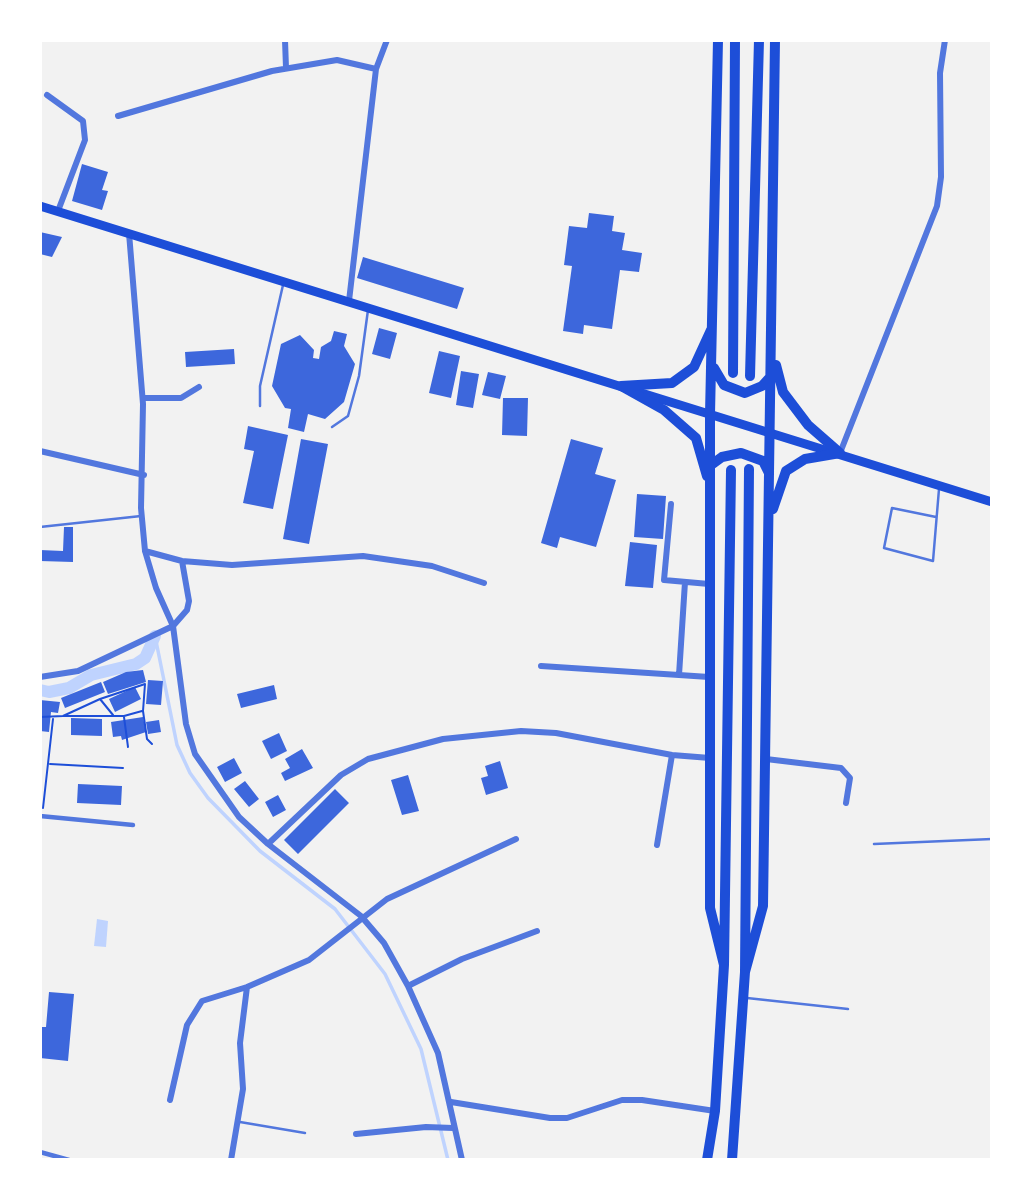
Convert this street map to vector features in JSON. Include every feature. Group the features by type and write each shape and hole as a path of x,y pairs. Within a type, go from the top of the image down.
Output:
{"main road":[{"path":"718,40 710,414 710,908 724,965"},
{"path":"733,373 735,40"},
{"path":"750,376 759,40"},
{"path":"745,972 763,906 771,516 770,342 775,40"},
{"path":"40,206 992,502"},
{"path":"621,386 672,383 694,366 712,327"},
{"path":"770,342 783,392 808,425 840,453"},
{"path":"713,366 724,384 745,393 762,387 772,375"},
{"path":"621,386 664,410 696,439 711,490"},
{"path":"711,465 722,457 741,453 763,461 771,476"},
{"path":"771,516 786,471 805,459 840,453"},
{"path":"732,1160 745,972 749,469"},
{"path":"707,1160 715,1111 724,965 732,470"}],"street":[{"path":"285,40 286,68"},
{"path":"349,301 376,69 387,40"},
{"path":"840,453 937,206 941,177 940,74 944,40"},
{"path":"118,116 286,68 337,61 376,69"},
{"path":"47,95 83,121 85,140 58,211"},
{"path":"129,233 143,398 142,516 145,551 156,588 173,625 186,724 195,754 240,817 268,844 361,916 384,943 408,986 438,1053 462,1160"},
{"path":"143,398 181,398 199,387"},
{"path":"40,451 144,475"},
{"path":"671,504 664,580 709,584"},
{"path":"145,551 182,561 232,565 363,556 432,566 484,583"},
{"path":"40,677 78,671 173,625 187,610 189,601 182,561"},
{"path":"679,675 685,582"},
{"path":"541,666 709,677"},
{"path":"268,844 341,775 368,759 443,739 521,731 555,733 672,755 710,758"},
{"path":"657,845 672,755"},
{"path":"766,759 841,768 850,778 846,803"},
{"path":"41,816 133,825"},
{"path":"170,1100 187,1026 202,1001 247,987 309,960 361,916 410,886 516,839"},
{"path":"408,986 462,959 537,931"},
{"path":"231,1160 243,1089 240,1043 247,987"},
{"path":"451,1102 550,1118 567,1118 622,1100 642,1100 715,1111"},
{"path":"356,1134 413,1128 453,1128"},
{"path":"40,1152 42,1155 69,1160"}],"lane":[{"path":"260,406 260,386 284,281"},
{"path":"332,427 348,416 359,376 368,307"},
{"path":"936,517 892,508 884,548 933,561 939,486"},
{"path":"40,527 142,516"},
{"path":"874,844 992,839"},
{"path":"744,998 848,1009"},
{"path":"237,1121 305,1133"}],"path":[{"path":"63,716 100,698 145,684 143,711 147,740 152,744"},
{"path":"100,698 114,716"},
{"path":"40,717 124,716 143,711"},
{"path":"124,716 128,747"},
{"path":"41,816 53,718"},
{"path":"49,764 123,768"}],"water":[{"path":"97,919 108,921 106,947 94,946"}],"building":[{"path":"82,164 108,172 102,190 108,191 102,210 72,201"},
{"path":"589,213 614,216 612,231 625,233 622,250 642,253 639,272 620,270 612,329 584,325 583,334 563,331 572,266 564,265 569,226 587,228"},
{"path":"40,232 62,237 52,257 40,254"},
{"path":"363,257 464,288 457,309 357,278"},
{"path":"379,328 397,333 390,359 372,354"},
{"path":"334,331 347,334 344,346 355,364 344,402 325,419 308,414 304,432 288,428 291,409 285,408 272,386 281,344 300,335 314,350 313,358 319,359 321,347 331,341"},
{"path":"234,349 235,364 186,367 185,352"},
{"path":"439,351 460,356 451,398 429,393"},
{"path":"461,371 479,374 473,408 456,405"},
{"path":"488,372 506,376 500,399 482,395"},
{"path":"503,398 528,398 527,436 502,435"},
{"path":"248,426 288,435 273,509 243,503 254,451 244,449"},
{"path":"301,439 328,444 309,544 283,539"},
{"path":"571,439 603,448 595,474 616,480 596,547 560,537 557,548 541,543"},
{"path":"637,494 666,496 663,539 634,537"},
{"path":"64,527 73,527 73,562 40,561 40,550 63,551"},
{"path":"630,542 657,545 653,588 625,586"},
{"path":"143,670 146,682 108,694 103,682 126,672"},
{"path":"148,680 163,681 161,705 146,704"},
{"path":"101,682 105,692 65,708 61,698"},
{"path":"274,685 277,699 241,708 237,694"},
{"path":"135,687 141,699 115,712 109,699"},
{"path":"40,700 60,702 58,713 51,712 49,732 40,731"},
{"path":"143,717 146,732 122,740 121,736 113,737 111,722"},
{"path":"71,718 102,719 102,736 71,735"},
{"path":"159,720 161,732 148,734 146,722"},
{"path":"279,733 287,751 271,759 262,741"},
{"path":"302,749 313,768 285,781 281,773 290,768 285,759"},
{"path":"234,758 242,773 225,782 217,767"},
{"path":"500,761 508,788 486,795 481,778 488,776 485,766"},
{"path":"408,775 419,811 402,815 391,780"},
{"path":"245,781 259,799 249,807 234,789"},
{"path":"78,784 122,786 121,805 77,803"},
{"path":"335,789 349,803 298,854 284,840"},
{"path":"278,795 286,810 273,817 265,802"},
{"path":"49,992 74,994 68,1061 40,1058 40,1027 46,1027"}],"waterway":[{"path":"155,636 177,745 190,773 208,798 260,851 335,909 385,974 421,1049 448,1160"},
{"path":"40,690 49,692 69,688 91,675 136,664 145,658 155,636"}]}
